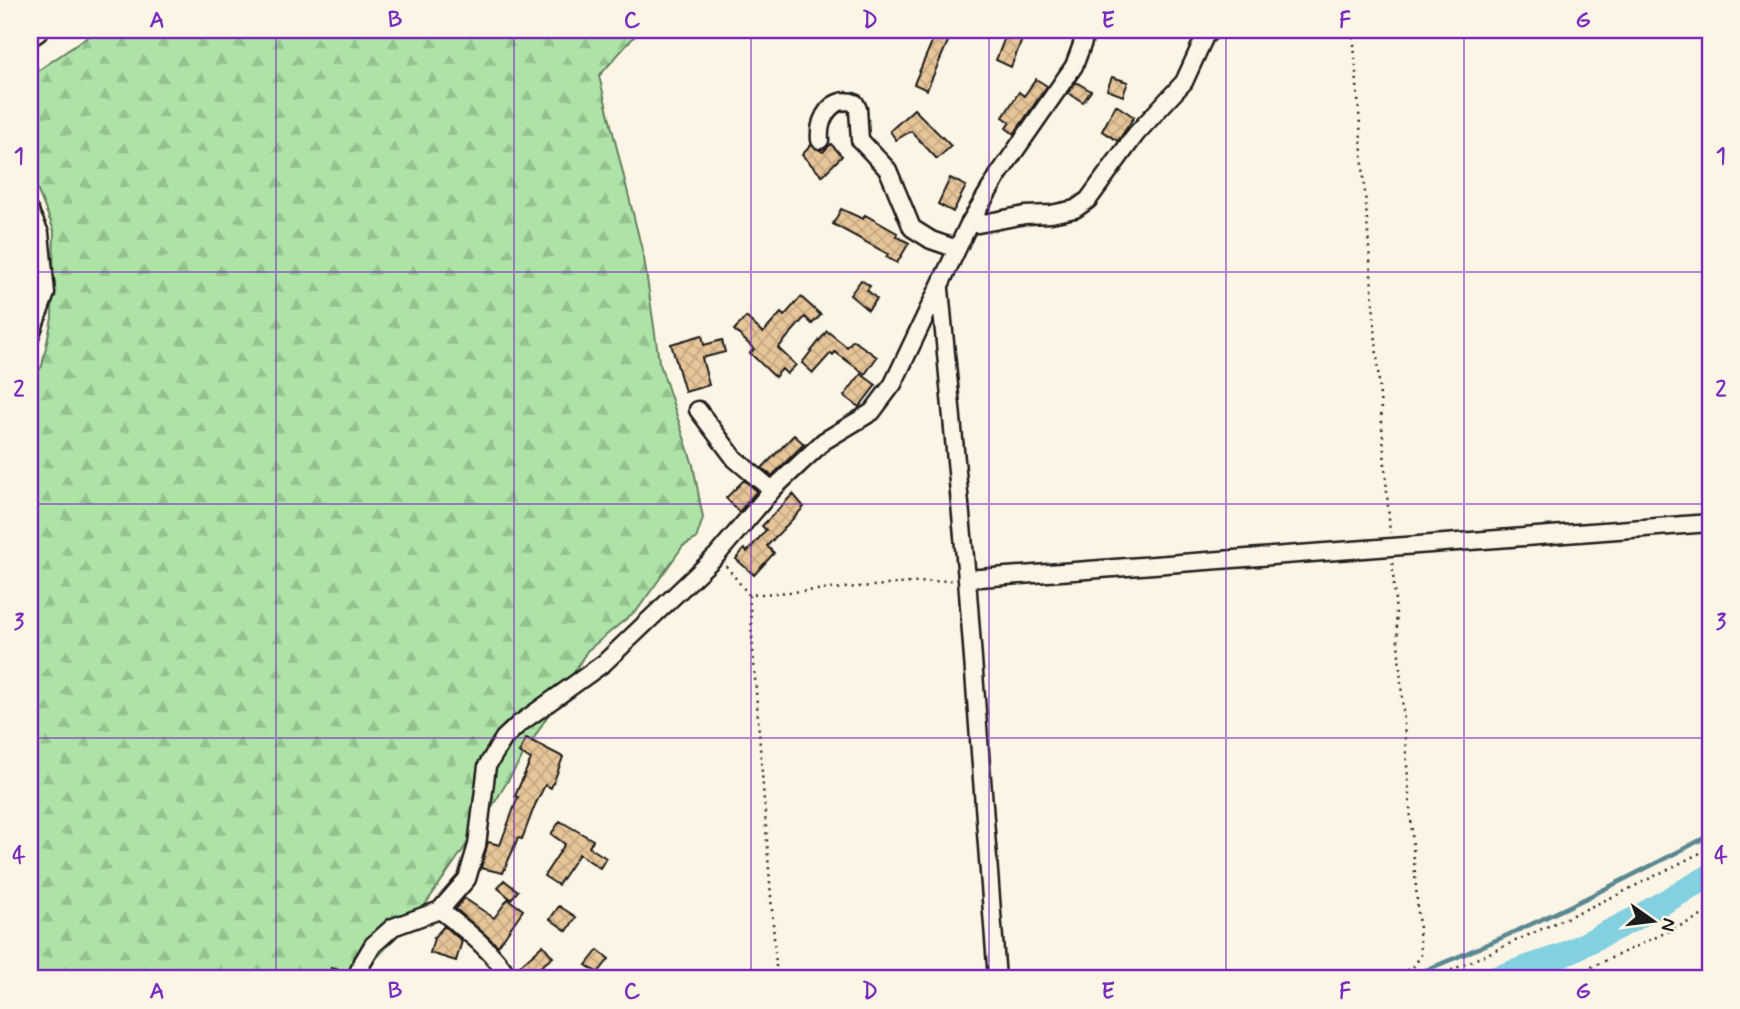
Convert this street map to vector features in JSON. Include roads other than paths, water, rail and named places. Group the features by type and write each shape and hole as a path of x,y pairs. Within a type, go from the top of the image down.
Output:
{"street":[{"path":"30,34 36,30"},
{"path":"356,979 373,945 393,926 440,910 467,878 478,837 487,766 496,748 519,723 604,663 717,555 772,490 824,441 872,412 881,403 893,384 969,224 999,174 1074,66 1083,42 1080,30"},
{"path":"969,224 1025,215 1051,214 1075,209 1088,200 1136,134 1184,82 1205,36 1212,30"},
{"path":"820,139 820,127 831,106 846,101 855,103 858,109 860,140 888,170 912,228 931,240 957,249"},
{"path":"30,212 40,233 46,293 30,337"},
{"path":"939,287 967,579 997,979"},
{"path":"698,410 735,459 772,490"},
{"path":"967,579 1710,523"},
{"path":"440,910 476,938 498,961 510,979"}],"waterway":[{"path":"1403,979 1559,912 1710,835"},
{"path":"1492,979 1563,955 1710,876"}]}
